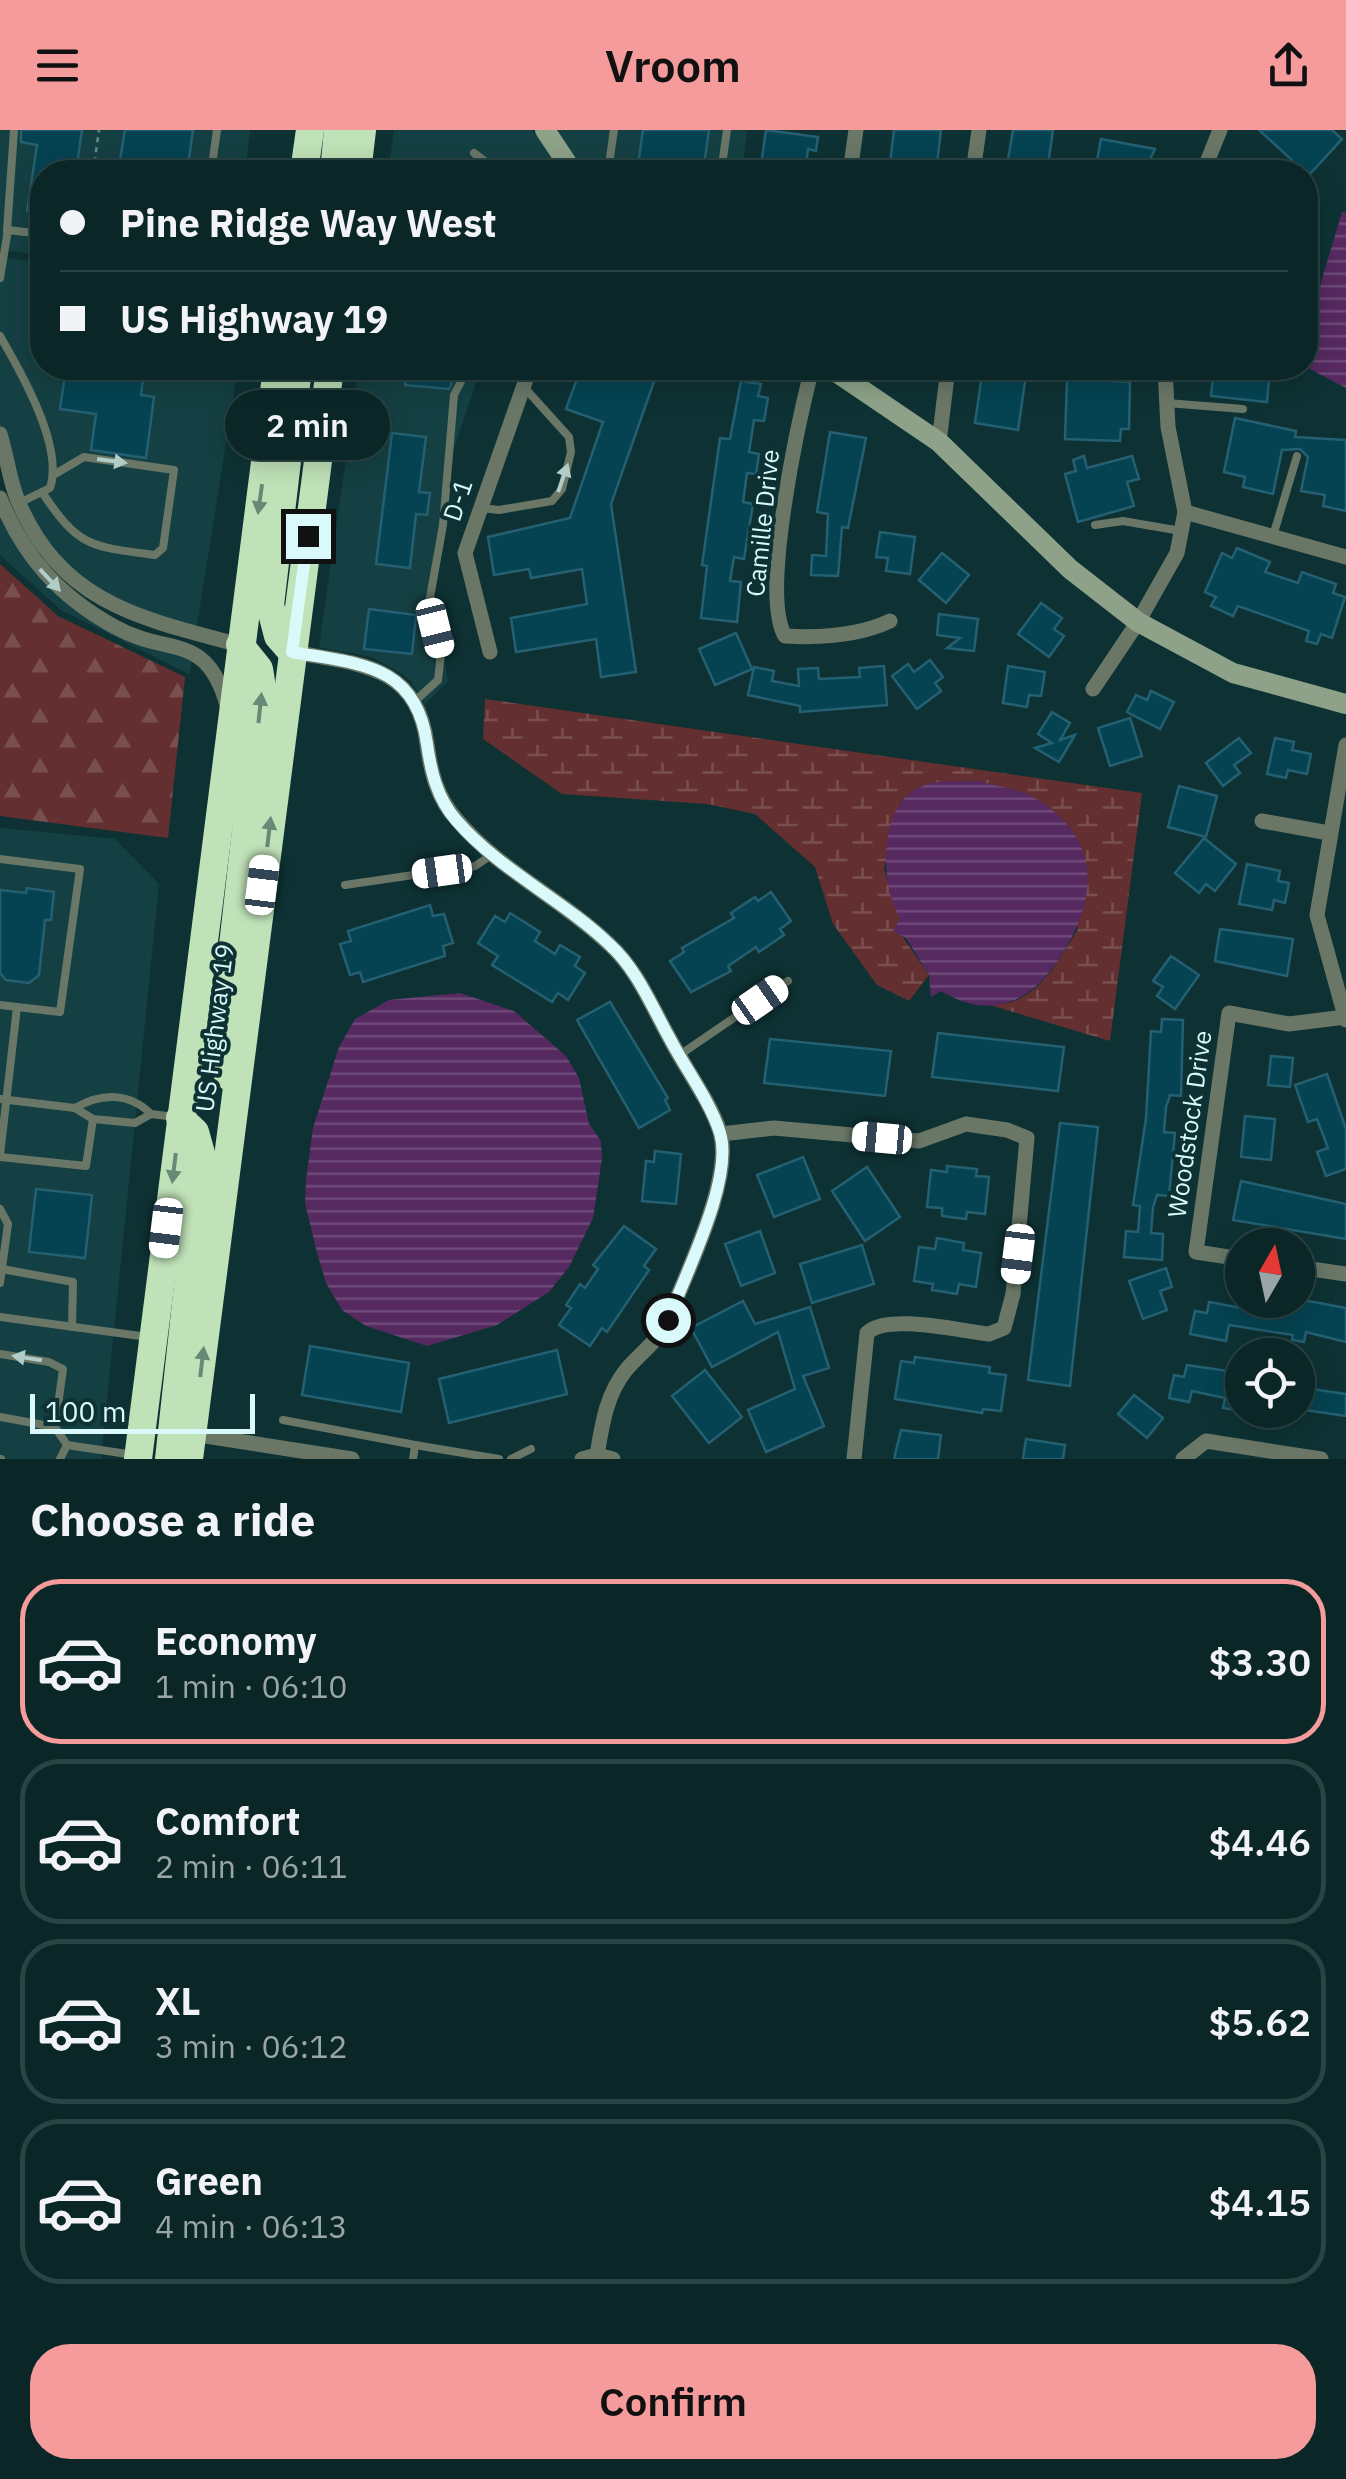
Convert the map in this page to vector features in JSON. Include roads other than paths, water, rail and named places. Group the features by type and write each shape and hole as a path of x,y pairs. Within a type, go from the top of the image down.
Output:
{"highway":[{"path":"306,160 310,130"},
{"path":"335,160 338,130"},
{"path":"358,160 362,130"},
{"name":"US Highway 19","path":"138,1457 275,380"},
{"path":"292,652 278,636 270,604 297,380"},
{"path":"312,380 318,458"},
{"name":"US Highway 19","path":"191,1447 328,380"},
{"path":"232,1118 223,1034 262,688 258,669 240,646"},
{"path":"169,1459 202,1158 195,1132 180,1118"}],"street":[{"path":"852,160 856,130"},
{"path":"975,160 979,130"},
{"path":"1208,160 1220,130"},
{"path":"550,132 567,160"},
{"name":"D-1","path":"490,652 466,553 525,380"},
{"name":"Camille Drive","path":"809,380 798,424 777,571 777,623 784,636 808,637 872,629 890,621"},
{"path":"848,380 938,442 1070,570 1138,622 1232,673 1346,704"},
{"path":"938,442 946,380"},
{"path":"1092,689 1138,622 1176,553 1185,512 1165,380"},
{"path":"0,434 19,504 39,543 71,578 128,614 240,646"},
{"path":"0,498 27,554 62,592 119,630 194,651 208,660 221,683 229,732"},
{"path":"1185,512 1346,557"},
{"path":"292,652 370,666 394,678 414,702 440,797 456,820 493,854 610,944 631,969 721,1134 720,1168 708,1214 675,1302 661,1336 626,1370 612,1394 597,1458"},
{"path":"1345,1018 1317,915 1346,745"},
{"path":"1262,822 1329,833"},
{"name":"Woodstock Drive","path":"1225,1256 1196,1252 1229,1013 1289,1024 1345,1018"},
{"path":"721,1134 774,1128 919,1141 966,1124 1007,1130 1027,1138 1016,1274 1004,1328 989,1334 892,1322 876,1325 866,1344 854,1459"},
{"path":"1315,1269 1346,1274"},
{"path":"1183,1459 1206,1440 1320,1459"},
{"path":"191,1447 352,1459"}],"lane":[{"path":"0,278 8,231 14,130"},
{"path":"212,160 216,130"},
{"path":"610,157 614,130"},
{"path":"723,160 727,130"},
{"path":"474,153 483,160"},
{"path":"8,231 30,233"},
{"path":"0,336 38,411 55,474 50,488 19,504"},
{"path":"414,702 438,680 441,653 429,603 442,525 454,395 462,380"},
{"path":"481,508 499,510 552,501 562,490 571,452 569,436 523,386"},
{"path":"1166,403 1243,408"},
{"path":"1272,536 1296,456"},
{"path":"42,492 62,522 85,544 155,555 163,548 174,470 84,457 55,474"},
{"path":"1095,525 1123,521 1181,531"},
{"path":"346,885 475,866 493,854"},
{"path":"0,858 80,869 60,1012 0,1005"},
{"path":"678,1056 788,981"},
{"path":"17,1007 3,1099 0,1156 86,1166 93,1119"},
{"path":"75,1108 97,1096 138,1101 151,1114 180,1118"},
{"path":"3,1099 75,1108 93,1119 136,1123 151,1114"},
{"path":"0,1209 8,1224 0,1284"},
{"path":"2,1269 74,1282 72,1327"},
{"path":"0,1317 153,1338"},
{"path":"0,1354 48,1362 63,1369 55,1426 66,1444 138,1457"},
{"path":"0,1417 55,1426"},
{"path":"283,1420 500,1459"},
{"path":"60,1459 66,1444"},
{"path":"413,1459 415,1444"},
{"path":"511,1459 531,1449"}]}
